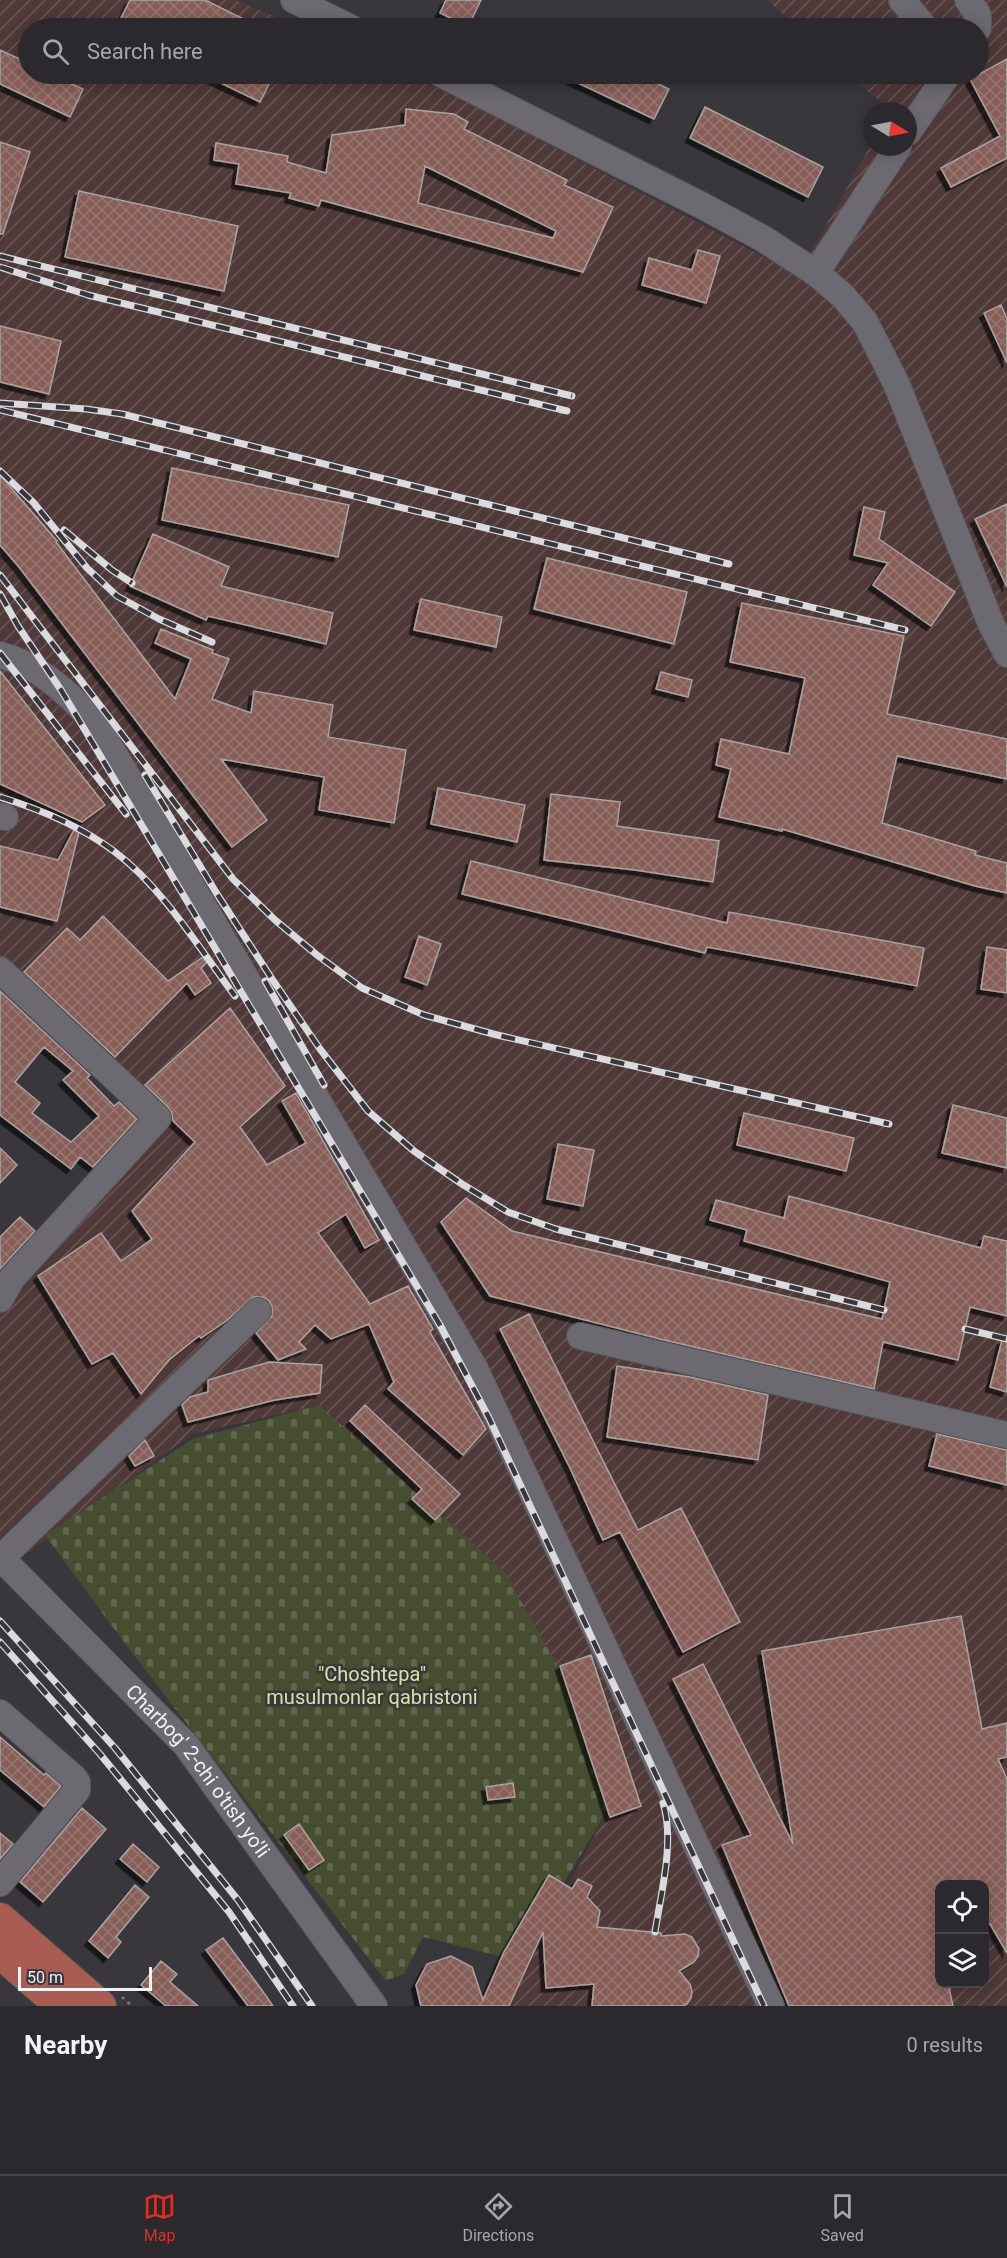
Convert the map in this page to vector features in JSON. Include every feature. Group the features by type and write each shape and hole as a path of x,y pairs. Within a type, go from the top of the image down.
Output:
{"main road":[{"path":"0,1919 100,2006"},
{"path":"0,1952 62,2006"}],"street":[{"path":"294,0 331,18"},
{"path":"903,0 917,18"},
{"path":"968,0 978,18"},
{"path":"461,84 762,238 816,273 843,296 865,322 897,385 991,624 1007,654"},
{"path":"917,119 941,84"},
{"path":"816,273 892,156"},
{"path":"0,655 30,666 81,706 97,725 474,1366 771,2006"},
{"path":"0,970 158,1118 12,1278 0,1299"},
{"path":"1,1558 258,1311"},
{"path":"580,1336 1007,1435"},
{"name":"Charbog' 2-chi o'tish yo'li","path":"1,1558 186,1745 374,2006"},
{"path":"0,1713 77,1782 77,1790 73,1797 0,1883"}],"shaded area":[{"path":"0,0 236,0 278,18 18,18 18,84 427,84 462,99 798,275 865,156 917,156 917,102 880,102 860,84 989,84 989,18 788,18 767,0 1007,0 1007,2006 477,2006 500,1957 528,1967 607,1811 556,1663 319,1405 192,1434 19,1559 0,1538 0,1312 157,1129 0,964"}],"green space":[{"name":"\"Choshtepa\" musulmonlar qabristoni","path":"319,1405 504,1571 556,1663 607,1811 566,1879 527,1963 423,1937 404,1974 386,1981 126,1645 45,1535 193,1439"}],"building":[{"path":"130,0 205,0 242,18 121,18"},
{"path":"446,0 481,0 472,18 450,18 440,13"},
{"path":"0,50 18,58 18,84 72,84 83,89 70,117 0,84"},
{"path":"1007,59 1007,158 951,187 941,168 1000,136 973,84 989,84 989,69"},
{"path":"223,84 269,84 260,102"},
{"path":"580,84 659,84 669,89 654,119"},
{"path":"705,107 823,167 808,197 690,138"},
{"path":"406,109 454,114 468,122 464,129 567,180 564,185 613,207 583,272 321,200 319,206 289,198 291,193 236,184 239,164 214,160 216,143 288,156 287,162 326,173 332,135 405,125","holes":["425,166 556,231 553,238 418,203"]},
{"path":"0,142 30,152 3,234 0,234"},
{"path":"79,191 238,226 224,291 65,257"},
{"path":"698,250 720,256 706,303 642,285 649,258 692,270"},
{"path":"1001,305 1007,319 1007,363 984,313"},
{"path":"0,326 61,341 49,394 0,382"},
{"path":"172,468 349,505 338,557 162,520"},
{"path":"0,475 57,541 175,699 191,659 155,643 161,629 229,659 212,699 251,713 254,691 333,705 328,737 406,750 394,823 319,810 324,777 221,759 267,820 232,847 0,545"},
{"path":"1007,504 1007,587 975,519"},
{"path":"864,507 885,512 879,539 955,592 931,626 873,585 888,563 854,555"},
{"path":"153,534 229,567 221,586 333,613 326,644 208,616 206,620 130,586"},
{"path":"547,558 687,592 674,644 534,609"},
{"path":"421,599 502,617 496,647 414,630"},
{"path":"742,603 904,636 887,714 1007,739 1007,779 897,756 882,823 976,851 975,855 1007,863 1007,893 975,886 782,829 782,831 719,817 731,769 716,765 721,739 789,754 805,678 730,662"},
{"path":"0,671 105,805 82,822 0,784"},
{"path":"661,672 692,680 688,697 656,689"},
{"path":"438,788 525,805 517,842 431,824"},
{"path":"551,794 620,802 617,826 719,841 713,882 635,870 544,860"},
{"path":"74,830 79,832 57,921 0,907 0,846 58,860"},
{"path":"471,861 727,923 729,912 924,948 917,986 707,947 705,953 462,894"},
{"path":"103,916 168,981 203,957 207,962 201,968 211,983 195,995 187,983 115,1057 24,972 67,928 80,940"},
{"path":"419,936 441,944 427,985 405,977"},
{"path":"987,947 1007,950 1007,993 981,989"},
{"path":"0,991 90,1075 87,1078 114,1106 119,1102 137,1119 93,1167 80,1157 71,1169 0,1115","holes":["44,1047 73,1071 63,1080 99,1116 71,1142 32,1113 40,1103 15,1082"]},
{"path":"230,1008 285,1086 240,1127 267,1165 306,1143 282,1101 296,1093 379,1240 365,1248 346,1214 318,1233 370,1304 408,1286 433,1329 430,1332 486,1429 463,1455 388,1389 394,1382 369,1324 331,1339 315,1325 299,1342 306,1349 278,1360 256,1333 272,1316 272,1307 263,1297 254,1297 226,1321 201,1338 199,1336 169,1360 141,1394 113,1353 92,1364 38,1276 101,1233 121,1261 152,1239 132,1211 195,1142 173,1121 168,1107 145,1085"},
{"path":"953,1105 1007,1118 1007,1168 942,1153"},
{"path":"744,1113 854,1138 846,1171 737,1145"},
{"path":"558,1144 594,1150 583,1206 547,1199"},
{"path":"0,1148 17,1165 0,1183"},
{"path":"789,1196 981,1248 984,1236 1007,1241 1007,1316 970,1307 958,1360 883,1342 874,1389 490,1296 441,1222 466,1198 512,1231 882,1319 890,1282 744,1241 747,1230 710,1220 716,1200 784,1218"},
{"path":"20,1217 35,1231 0,1269 0,1237"},
{"path":"529,1314 638,1530 681,1508 740,1622 683,1652 620,1532 603,1540 570,1468 500,1329"},
{"path":"1002,1340 1007,1341 1007,1392 990,1387"},
{"path":"269,1362 322,1365 320,1393 275,1400 188,1422 182,1405 190,1397 208,1392 208,1380"},
{"path":"617,1366 690,1377 768,1395 758,1460 607,1437"},
{"path":"365,1405 460,1494 435,1520 412,1499 422,1489 350,1421"},
{"path":"937,1434 1007,1450 1007,1485 929,1466"},
{"path":"145,1440 154,1456 135,1466 129,1456"},
{"path":"961,1616 982,1729 1007,1723 1007,1757 998,1759 1007,1779 1007,1953 989,1924 989,1880 935,1880 935,1988 949,1988 953,2006 789,2006 722,1845 751,1835 673,1679 703,1664 793,1844 762,1651"},
{"path":"591,1655 641,1806 610,1817 560,1666"},
{"path":"0,1737 44,1775 46,1773 61,1786 44,1807 0,1770"},
{"path":"513,1783 515,1797 488,1800 486,1787"},
{"path":"82,1808 106,1829 43,1902 20,1882"},
{"path":"299,1824 324,1860 309,1870 284,1835"},
{"path":"0,1833 13,1844 0,1859"},
{"path":"133,1844 159,1867 147,1882 120,1859"},
{"path":"549,1875 572,1889 578,1879 592,1886 587,1897 600,1911 597,1927 661,1933 661,1936 685,1934 692,1937 699,1949 698,1956 694,1962 679,1971 690,1984 692,1991 687,2004 683,2006 592,2006 594,1984 546,1988 543,1932 509,2006 421,2006 416,1985 427,1964 451,1956 472,1967 483,2000 504,1952"},
{"path":"135,1885 149,1897 116,1937 121,1942 108,1958 89,1941"},
{"path":"223,1938 273,2006 248,2006 206,1950"},
{"path":"161,1961 177,1974 170,1982 198,2006 166,2006 141,1985"}],"railway":[{"path":"0,256 572,396"},
{"path":"0,267 88,295 567,411"},
{"path":"0,403 122,414 729,564"},
{"path":"0,410 905,630"},
{"path":"0,471 33,502 87,568 117,596 159,619 212,642"},
{"path":"64,530 112,570 132,583"},
{"path":"0,575 233,879 275,920 362,988 424,1015 497,1035 889,1124"},
{"path":"0,594 18,626 61,690 440,1325 489,1418 764,2006"},
{"path":"0,653 126,814"},
{"path":"145,775 217,894 320,1049 368,1111 414,1151 508,1212 556,1229 884,1310"},
{"path":"0,797 30,807 75,827 115,852 165,901 235,996"},
{"path":"265,981 324,1085"},
{"path":"965,1329 1007,1339"},
{"path":"0,1621 115,1748 238,1900 312,2006"},
{"path":"0,1642 100,1754 229,1912 293,2006"},
{"path":"655,1932 668,1834 663,1803"}]}
